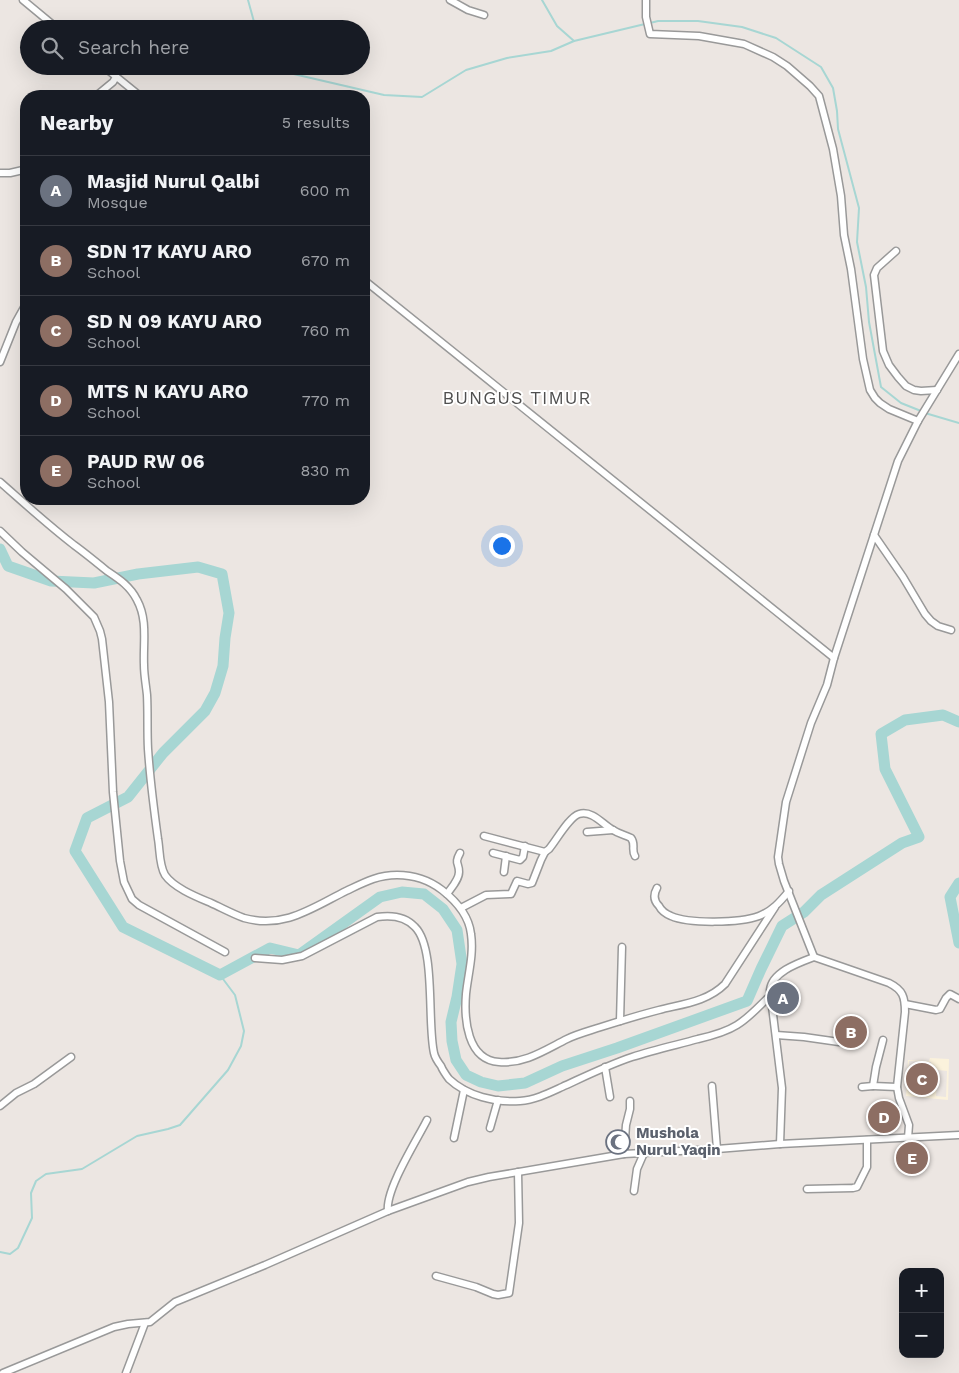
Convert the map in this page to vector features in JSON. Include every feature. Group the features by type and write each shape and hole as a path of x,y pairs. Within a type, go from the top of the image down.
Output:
{"street":[{"path":"23,0 47,20"},
{"path":"450,0 468,10 484,15"},
{"path":"646,0 646,17 650,34 699,36 744,44 773,57 787,66 819,96 833,148 840,187 844,235 863,359 870,390 880,403 918,420"},
{"path":"114,75 132,90"},
{"path":"103,90 116,77"},
{"path":"0,173 20,171"},
{"path":"896,251 877,268 874,274 883,351 889,365 906,386 914,390 936,391"},
{"path":"370,285 834,658"},
{"path":"0,362 20,315"},
{"path":"814,957 779,864 778,857 786,802 811,724 827,685 898,461 918,420 959,354"},
{"path":"0,482 20,499"},
{"path":"27,505 70,542 125,584 139,603 145,627 144,666 147,695 148,751 162,868 167,877 194,896 242,917 263,922 273,922 298,915 369,879 396,875 412,876 437,886 448,893 461,908 472,934 471,963 466,995 467,1026 472,1043 480,1054 488,1060 500,1062 523,1060 574,1036 620,1021 692,1003 708,997 718,990 732,974 775,907"},
{"path":"0,531 66,589 94,617 102,639 109,702 112,792 122,873 128,892 132,899 145,909 225,952"},
{"path":"874,536 903,577 925,614 938,626 951,630"},
{"path":"461,908 486,895 511,894 517,881 528,884 532,883 545,852 579,814 588,814 613,830 631,838 634,844 633,853 635,856"},
{"path":"587,832 613,830"},
{"path":"484,836 545,852"},
{"path":"493,853 519,860 522,859 526,846"},
{"path":"448,893 458,876 459,871 456,862 460,853"},
{"path":"504,872 506,856"},
{"path":"657,888 654,897 660,908 670,916 696,921 735,920 760,916 790,895"},
{"path":"255,958 273,961 302,956 377,917 389,915 415,927 424,944 430,978 429,1006 434,1055 448,1077 464,1092 498,1101 531,1099 632,1057 716,1034 745,1020 771,995"},
{"path":"620,1021 622,947"},
{"path":"780,1144 782,1088 771,984 776,975 814,957 896,987 903,995 905,1004 897,1087 909,1124 908,1138"},
{"path":"905,1004 936,1010 940,1009 950,994 959,999"},
{"path":"776,1035 839,1042"},
{"path":"873,1086 883,1040"},
{"path":"0,1106 16,1093 34,1084 71,1057"},
{"path":"605,1067 610,1097"},
{"path":"712,1086 717,1149"},
{"path":"862,1087 897,1087"},
{"path":"454,1138 464,1092"},
{"path":"490,1128 498,1101"},
{"path":"624,1154 630,1101"},
{"path":"388,1211 387,1202 396,1180 428,1120"},
{"path":"3,1373 114,1327 145,1323 153,1320 175,1302 266,1265 388,1211 468,1182 624,1154 959,1135"},
{"path":"807,1189 857,1187 867,1166 867,1140"},
{"path":"634,1191 637,1168 644,1153"},
{"path":"436,1276 476,1287 493,1294 508,1293 519,1223 518,1172"},
{"path":"126,1373 145,1323"}],"shaded area":[{"path":"930,1058 949,1059 948,1100 906,1096 908,1060 929,1061","holes":["909,1061 931,1062 931,1073 908,1072","938,1070 947,1071 946,1097 936,1096"]}],"waterway":[{"path":"248,0 254,20"},
{"path":"542,0 557,26 574,41"},
{"path":"650,23 658,21 698,21 742,27 776,38 821,67 833,88 838,129 859,208 857,242 866,287 869,322 881,387 901,403 921,411"},
{"path":"370,92 384,95 422,97 466,70 507,58 551,51 574,41 645,24"},
{"path":"298,75 362,90"},
{"path":"925,413 959,423"},
{"path":"0,549 8,566 51,581 94,583 138,574 198,567 222,574 229,613 223,666 215,693 205,711 163,753 128,797 87,818 75,851 123,927 220,975 270,948 299,955 380,897 402,892 424,894 443,909 457,930 462,964 451,1022 456,1060 466,1075 481,1082 498,1086 525,1083 562,1066 747,1001 782,926 804,912 821,895 902,843 919,837 885,769 881,734 905,720 943,715 959,722"},
{"path":"959,883 950,897 959,943"},
{"path":"0,1252 10,1254 18,1248 32,1218 31,1193 36,1181 46,1174 82,1169 137,1136 180,1125 228,1070 241,1046 244,1031 235,995 220,975"}],"place":[{"name":"Masjid Nurul Qalbi","path":"783,998"},
{"name":"SDN 17 KAYU ARO","path":"851,1032"},
{"name":"SD N 09 KAYU ARO","path":"922,1079"},
{"name":"MTS N KAYU ARO","path":"884,1117"},
{"name":"Mushola Nurul Yaqin","path":"618,1142"},
{"name":"PAUD RW 06","path":"912,1158"}],"district":[{"name":"BUNGUS TIMUR","path":"517,398"}]}
